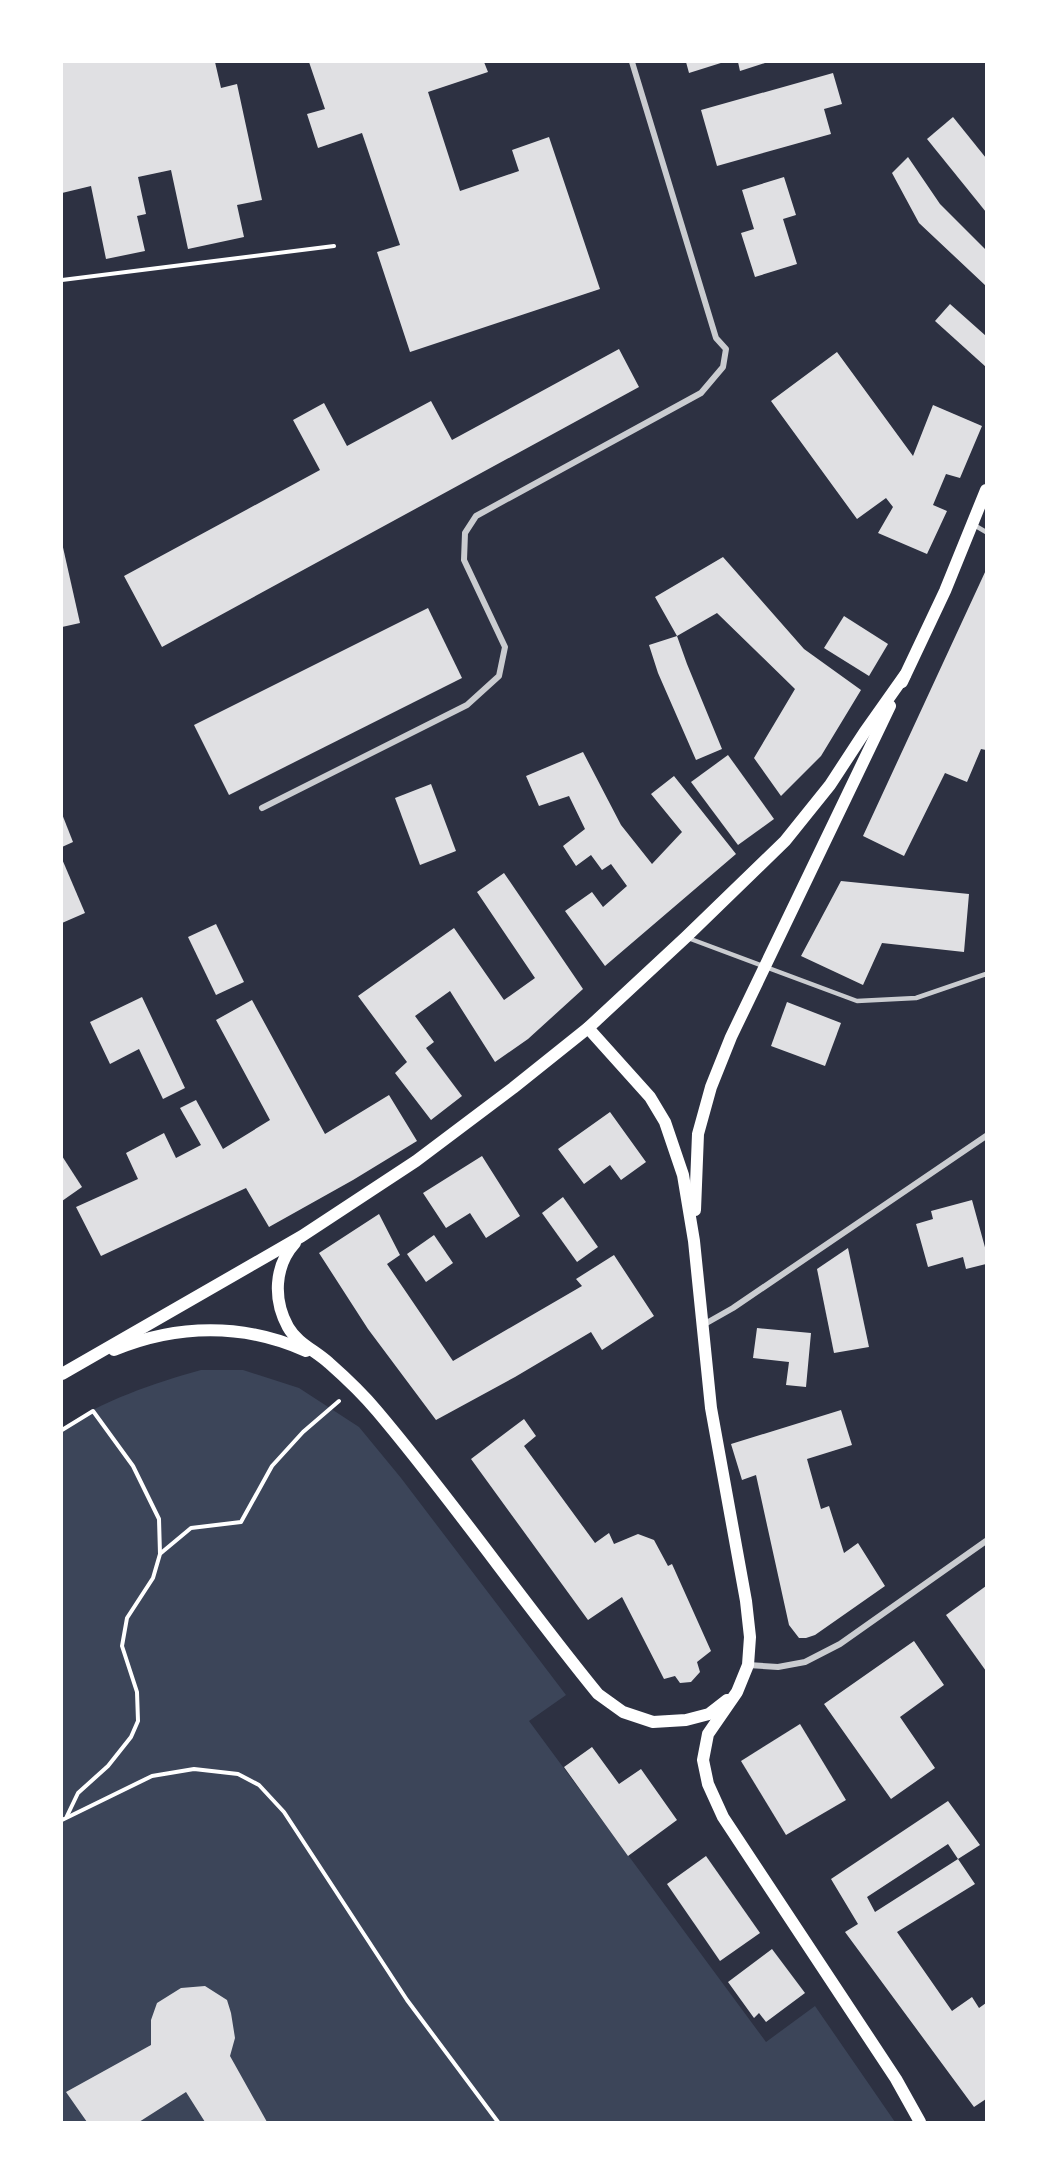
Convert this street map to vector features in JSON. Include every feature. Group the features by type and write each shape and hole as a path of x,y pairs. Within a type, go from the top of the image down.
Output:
{"main road":[{"path":"694,1241 698,1134 711,1087 764,968 945,591 987,490"},
{"path":"62,1374 302,1236 416,1161 588,1028 785,841 830,785 905,675"},
{"path":"588,1028 650,1097 665,1122 683,1175 694,1241 711,1408 746,1601 750,1637 748,1665 737,1692 708,1734 703,1760 708,1784 723,1817 896,2079 920,2122"},
{"path":"302,1236 290,1249 280,1267 277,1286 279,1305 288,1328 301,1342 355,1386 397,1435 598,1694 623,1712 653,1722 686,1720 709,1714 737,1692"},
{"path":"79,1364 119,1347 160,1336 190,1330 222,1329 254,1333 287,1342 327,1361"}],"street":[{"path":"262,808 467,705 499,676 505,647 464,560 465,533 476,516 701,393 723,367 726,349 716,338 632,62"},
{"path":"703,1325 733,1308 987,1136"},
{"path":"748,1665 778,1666 805,1662 840,1644 987,1540"}],"lane":[{"path":"972,524 987,532"},
{"path":"686,937 857,1001 916,998 987,974"}],"path":[{"path":"62,280 334,246"},
{"path":"160,1554 191,1528 242,1522 272,1466 303,1432 355,1386"},
{"path":"62,1430 93,1412 133,1466 159,1519 160,1554 153,1578 126,1618 122,1646 137,1692 138,1721 131,1737 108,1766 78,1793 68,1816"},
{"path":"62,1820 153,1776 194,1769 238,1774 259,1785 284,1812 407,2000 498,2122"}],"shaded area":[{"path":"201,1370 243,1370 299,1388 359,1427 401,1478 566,1695 529,1721 766,2042 815,2006 895,2122 62,2122 62,1429 111,1401"}],"building":[{"path":"62,62 215,62 221,88 237,84 262,200 237,205 244,237 188,249 171,170 138,177 146,214 137,216 145,251 106,259 91,186 62,193"},
{"path":"309,62 484,62 488,72 428,92 460,191 519,171 512,150 549,137 600,289 410,352 377,252 400,245 362,133 318,148 307,114 325,109"},
{"path":"686,62 724,62 689,73"},
{"path":"738,62 768,62 740,71"},
{"path":"833,73 842,104 824,109 831,134 717,166 701,110"},
{"path":"953,117 986,158 986,212 927,139"},
{"path":"908,157 940,204 986,250 986,286 919,223 892,173"},
{"path":"784,177 796,215 783,219 797,264 755,277 741,233 754,229 742,190"},
{"path":"950,304 986,336 986,367 935,321"},
{"path":"619,349 639,387 162,647 124,576 320,470 293,420 324,403 347,446 431,401 452,440"},
{"path":"837,352 913,456 933,405 982,426 960,478 946,474 933,505 947,511 927,554 878,533 893,507 886,498 857,519 771,401"},
{"path":"62,543 80,623 62,627"},
{"path":"723,557 804,649 861,690 821,756 781,796 754,758 795,689 717,613 677,636 655,597"},
{"path":"986,570 986,750 981,749 967,782 945,773 904,856 863,836"},
{"path":"428,608 462,678 229,795 194,725"},
{"path":"844,616 888,644 869,676 824,648"},
{"path":"677,636 722,749 696,760 658,673 649,645"},
{"path":"583,752 621,825 652,864 682,832 651,794 674,776 736,854 605,966 565,911 592,892 603,907 627,886 611,864 602,870 591,855 576,866 563,846 585,829 569,796 539,806 526,776"},
{"path":"728,755 774,819 738,845 691,782"},
{"path":"431,784 456,851 420,865 395,798"},
{"path":"62,814 73,842 62,847"},
{"path":"62,859 85,913 62,923"},
{"path":"504,873 583,989 528,1039 495,1062 450,991 415,1016 434,1042 426,1048 462,1096 431,1120 395,1073 407,1062 358,996 454,928 504,1000 535,978 477,892"},
{"path":"841,881 969,894 964,952 882,943 863,985 801,956"},
{"path":"216,924 244,982 216,995 188,937"},
{"path":"142,997 185,1088 163,1099 139,1049 110,1064 90,1022"},
{"path":"252,1000 325,1134 389,1095 417,1141 269,1227 246,1188 101,1256 76,1207 138,1179 126,1153 164,1133 176,1158 201,1145 180,1108 196,1100 223,1149 270,1120 216,1020"},
{"path":"787,1002 841,1023 825,1066 771,1046"},
{"path":"610,1112 646,1162 621,1180 610,1165 584,1184 558,1149"},
{"path":"62,1156 82,1187 62,1201"},
{"path":"482,1156 520,1216 486,1238 470,1213 446,1228 423,1193"},
{"path":"563,1197 598,1247 577,1262 542,1213"},
{"path":"972,1200 986,1251 986,1264 966,1269 963,1257 928,1267 916,1224 933,1219 931,1211"},
{"path":"379,1214 400,1255 387,1264 453,1361 582,1286 576,1279 614,1255 654,1316 602,1350 591,1332 436,1420 368,1329 319,1253"},
{"path":"434,1235 453,1263 426,1282 407,1254"},
{"path":"848,1248 869,1347 834,1353 817,1269"},
{"path":"757,1328 811,1333 806,1387 786,1385 789,1362 753,1358"},
{"path":"841,1410 852,1445 807,1459 821,1509 829,1506 844,1553 858,1543 885,1586 815,1635 799,1638 789,1625 756,1475 742,1480 731,1444"},
{"path":"524,1419 536,1436 524,1446 595,1543 609,1533 614,1544 638,1534 654,1540 668,1566 672,1564 711,1651 697,1662 700,1672 691,1682 680,1683 675,1676 664,1679 622,1597 588,1620 471,1459"},
{"path":"986,1586 986,1671 946,1615"},
{"path":"914,1641 944,1685 900,1717 935,1768 891,1799 824,1704"},
{"path":"800,1724 846,1800 786,1835 741,1761"},
{"path":"592,1747 619,1784 641,1769 677,1820 628,1856 564,1767"},
{"path":"948,1801 980,1845 958,1859 975,1884 897,1932 952,2011 972,1997 979,2008 986,2003 986,2099 974,2107 845,1932 858,1924 831,1879","holes":["948,1844 958,1859 875,1912 867,1897"]},
{"path":"706,1856 760,1933 720,1961 667,1884"},
{"path":"772,1949 805,1993 766,2022 759,2013 754,2018 728,1982"},
{"path":"205,1986 227,2000 235,2038 230,2056 267,2122 205,2122 186,2092 139,2122 87,2122 66,2092 151,2045 151,2020 157,2003 181,1988"}]}
